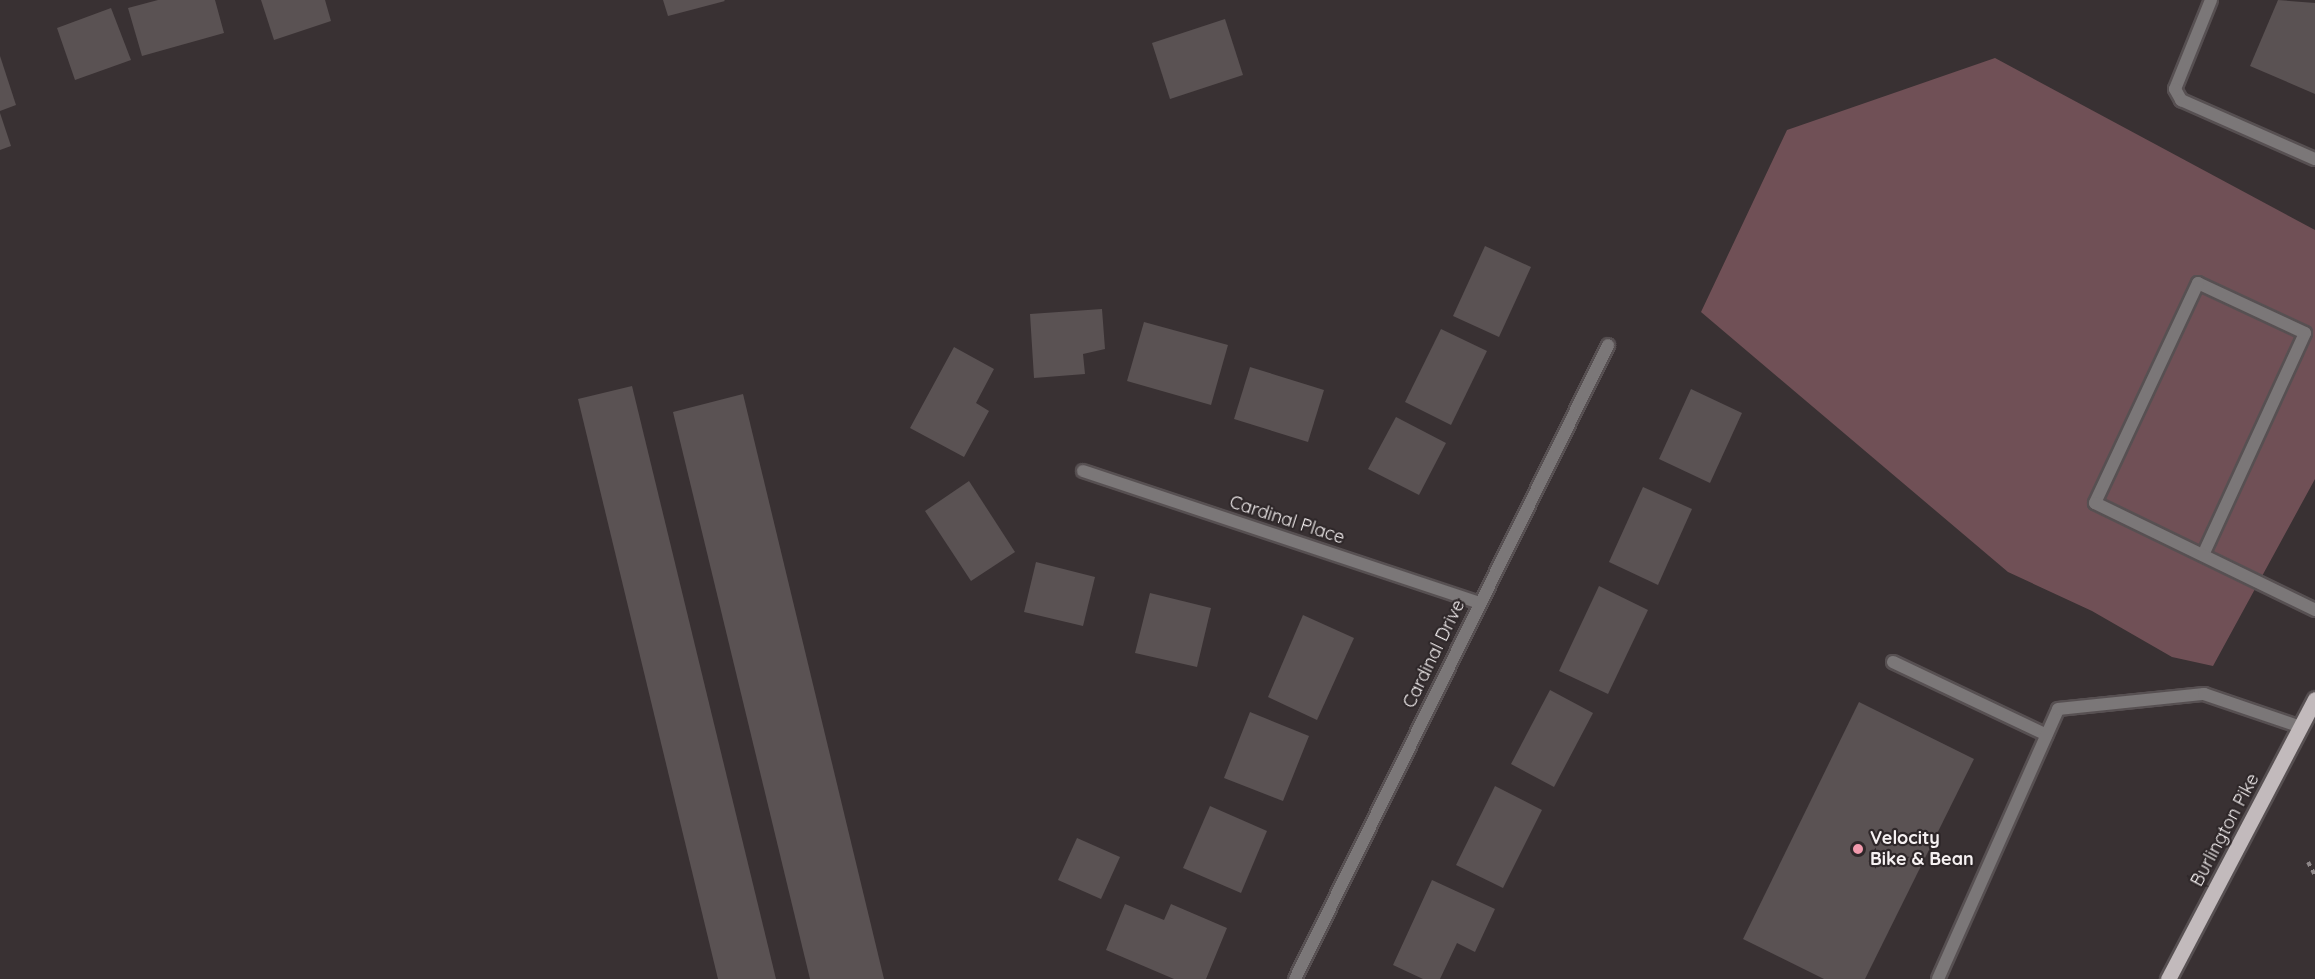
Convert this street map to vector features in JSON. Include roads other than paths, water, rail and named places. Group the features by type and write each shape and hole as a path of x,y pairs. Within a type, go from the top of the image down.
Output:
{"main road":[{"name":"Burlington Pike","path":"2168,979 2315,699"}],"street":[{"path":"2211,0 2175,89 2181,100 2315,159"},
{"path":"2203,555 2305,333 2198,283 2095,503 2315,610"},
{"name":"Cardinal Drive","path":"1295,979 1608,345"},
{"name":"Cardinal Place","path":"1083,471 1480,603"},
{"path":"1893,662 2047,735"},
{"path":"1938,979 2058,709 2204,694 2301,727"}],"place":[{"name":"Velocity Bike & Bean","path":"1858,849"}]}
